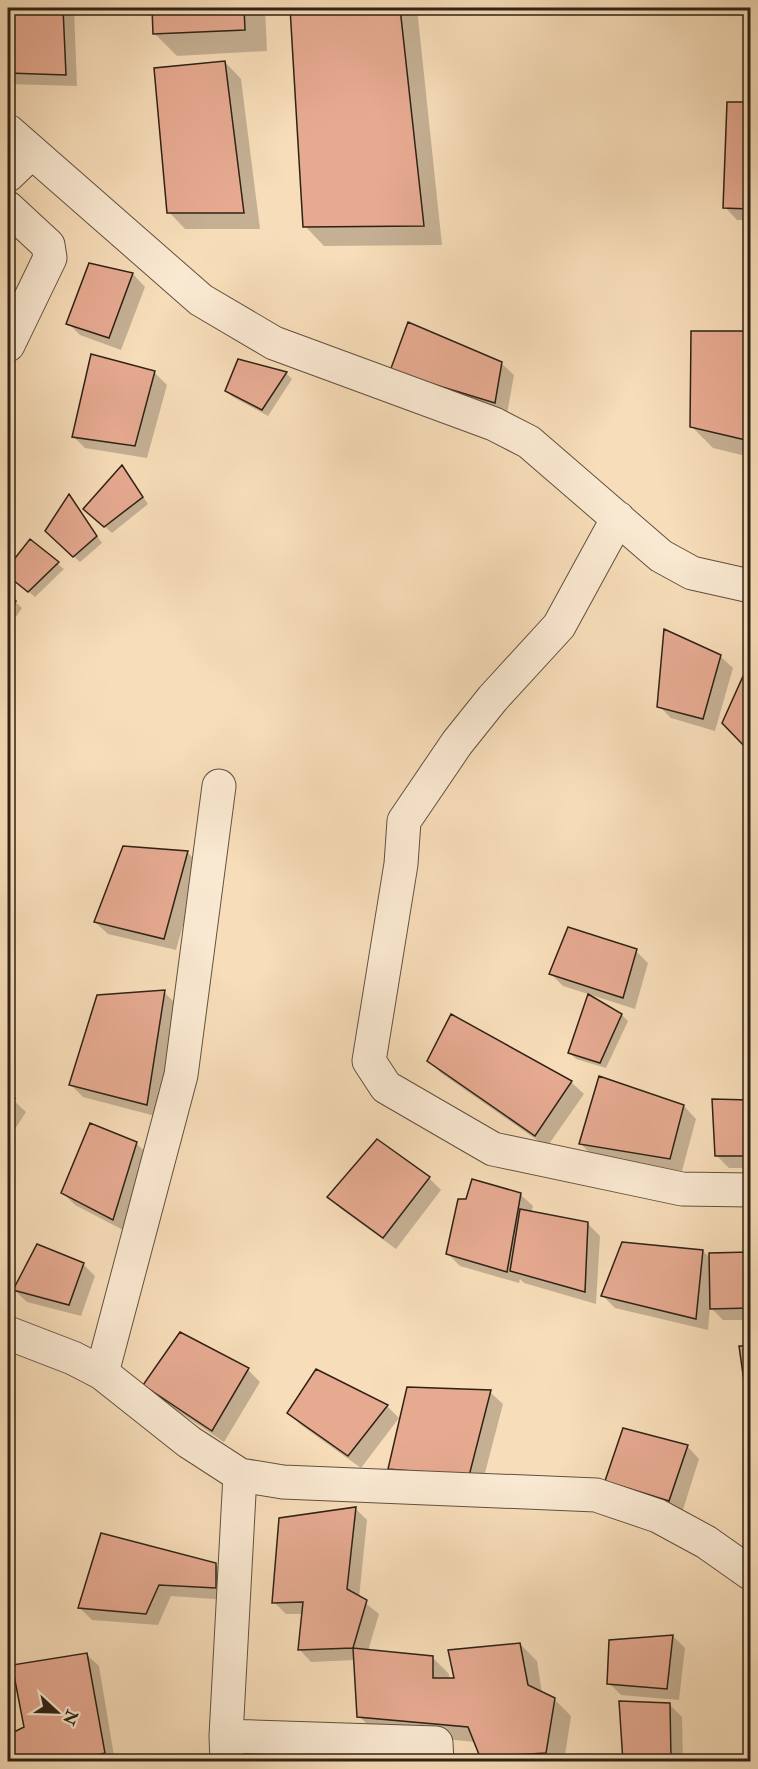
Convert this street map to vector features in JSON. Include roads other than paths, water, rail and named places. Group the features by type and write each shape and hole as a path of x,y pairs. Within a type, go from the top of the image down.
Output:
{"street":[{"path":"8,131 19,164 201,300 274,343 494,424 529,442 661,556 692,573 750,586"},
{"path":"8,208 48,245 50,258 8,345"},
{"path":"618,518 559,626 493,698 457,743 404,820 401,864 369,1061 386,1087 493,1149 682,1190 750,1190"},
{"path":"102,1373 181,1075 219,786"},
{"path":"8,1333 73,1358 102,1373 189,1442 240,1475 283,1482 596,1495 658,1516 706,1542 750,1573"},
{"path":"240,1475 227,1749 436,1743 437,1761"}]}
